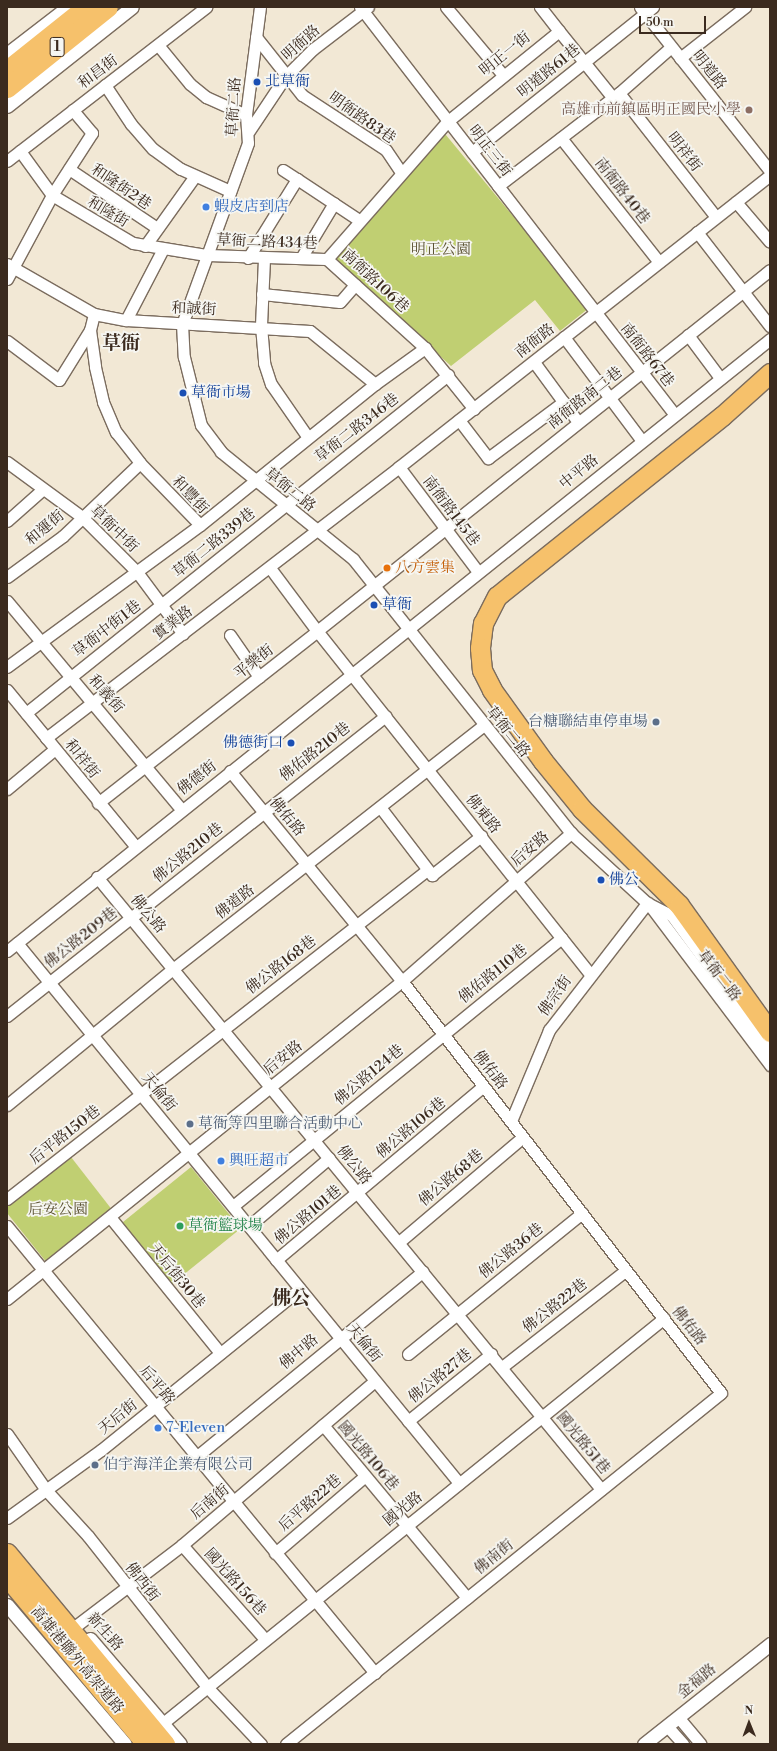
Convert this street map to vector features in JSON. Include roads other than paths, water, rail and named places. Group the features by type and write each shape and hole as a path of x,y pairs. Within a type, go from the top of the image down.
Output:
{"highway":[{"name":"1","path":"7,70 86,7"},
{"name":"1","path":"7,88 108,7"},
{"path":"770,373 722,416 500,592 483,623 480,648 482,670 492,690 543,761 582,809 679,905 770,1032"},
{"path":"770,389 720,433 513,595 499,614 491,644 493,667 501,684 550,750 601,811 652,858 692,903 770,1012"},
{"path":"7,1553 144,1734 165,1744"},
{"name":"高雄港聯外高架道路","path":"7,1577 144,1734"},
{"name":"高雄港聯外高架道路","path":"7,1586 144,1734"},
{"path":"7,1596 124,1732 125,1741"}],"street":[{"path":"7,54 68,7"},
{"path":"7,106 132,7"},
{"name":"和昌街","path":"7,161 206,7"},
{"name":"草衙二路","path":"260,7 246,115 249,131 230,191 182,324 184,357 201,425 221,452 353,559 406,629 571,833 647,903 770,1065"},
{"path":"446,7 503,75"},
{"path":"540,7 559,31"},
{"path":"680,58 745,7"},
{"name":"明衙路","path":"249,131 285,77 313,49 364,8"},
{"name":"明正三街","path":"364,8 448,121 596,313"},
{"name":"明道路","path":"646,9 671,47 770,171"},
{"name":"明道路61巷","path":"472,152 584,62 646,9"},
{"name":"明正一街","path":"448,121 559,31"},
{"name":"明祥街","path":"559,31 584,62 616,95 716,217"},
{"name":"明衙路83巷","path":"256,36 285,77 302,95 386,150 401,172"},
{"path":"158,45 190,84 206,97 246,115"},
{"path":"498,186 616,95 671,47"},
{"path":"105,85 131,124 153,149 194,176 230,191"},
{"path":"9,271 52,195 92,133 73,110"},
{"name":"南衙路106巷","path":"448,121 359,220 328,260 425,348 474,409"},
{"name":"南衙路40巷","path":"561,138 659,262"},
{"name":"和隆街","path":"20,151 52,195 133,243 206,255"},
{"name":"和隆街2巷","path":"69,169 157,228"},
{"path":"283,170 359,220"},
{"name":"南衙路","path":"318,530 534,362 770,175"},
{"path":"145,246 194,176"},
{"path":"248,258 297,179"},
{"path":"736,202 768,234"},
{"path":"301,258 334,203"},
{"path":"697,232 770,326"},
{"path":"126,320 163,249"},
{"name":"草衙二路434巷","path":"206,255 264,259 301,258 328,260"},
{"path":"264,259 261,326 264,363 271,384 307,436"},
{"name":"南衙路南二巷","path":"374,586 770,270"},
{"name":"和誠街","path":"9,271 94,314 126,320 182,324 261,326 317,334 375,384"},
{"path":"262,294 340,302 355,285"},
{"name":"南衙路67巷","path":"596,313 674,415"},
{"name":"和豐街","path":"7,666 200,525 140,463 116,432 103,402 90,330 94,314"},
{"path":"7,341 59,380 90,330"},
{"path":"688,335 720,378"},
{"path":"564,338 642,441"},
{"name":"中平路","path":"406,629 770,339"},
{"path":"200,525 307,436 425,348"},
{"path":"534,362 578,422"},
{"name":"草衙二路346巷","path":"284,504 448,375"},
{"path":"459,420 488,458 563,402"},
{"name":"草衙中街","path":"7,462 82,516 137,572 183,634"},
{"name":"和運街","path":"7,577 63,536 82,516 140,463"},
{"name":"南衙路145巷","path":"399,468 478,572"},
{"path":"7,521 43,489"},
{"name":"草衙二路339巷","path":"162,604 284,504"},
{"name":"實業路","path":"46,738 318,530"},
{"path":"270,568 318,631"},
{"name":"平樂街","path":"98,803 374,586"},
{"name":"和義街","path":"7,601 147,764 181,809"},
{"name":"草衙中街1巷","path":"26,713 162,604"},
{"name":"佛德街","path":"7,951 135,846 406,629"},
{"name":"佛東路","path":"318,631 517,880 590,974"},
{"path":"230,635 259,677"},
{"name":"和祥街","path":"7,690 98,803 135,846"},
{"name":"佛佑路210巷","path":"264,812 385,716"},
{"name":"佛道路","path":"7,1105 174,968 484,726"},
{"path":"7,789 55,749"},
{"name":"佛佑路","path":"230,771 357,924 721,1392"},
{"path":"380,807 432,875 481,836"},
{"name":"佛公路210巷","path":"131,917 264,812"},
{"name":"后安路","path":"7,1299 44,1271 402,981 571,833"},
{"name":"佛公路168巷","path":"141,1094 427,870"},
{"name":"佛公路","path":"97,877 174,968 542,1416"},
{"name":"草衙二路","path":"647,903 672,916 770,1050"},
{"name":"佛宗街","path":"511,1121 549,1030 590,974 647,903"},
{"name":"佛公路209巷","path":"7,1016 131,917"},
{"name":"佛佑路110巷","path":"443,1033 562,938"},
{"name":"天倫街","path":"17,943 459,1483"},
{"name":"佛公路124巷","path":"233,1206 443,1033"},
{"name":"佛公路106巷","path":"358,1192 483,1086"},
{"name":"后平路150巷","path":"7,1199 141,1094"},
{"name":"佛公路68巷","path":"398,1242 524,1137"},
{"path":"248,1226 330,1158"},
{"name":"佛公路101巷","path":"276,1260 358,1192"},
{"name":"佛公路36巷","path":"408,1354 582,1213"},
{"name":"天后街30巷","path":"110,1217 220,1353"},
{"name":"后平路","path":"7,1226 375,1673"},
{"name":"佛公路22巷","path":"502,1367 626,1270"},
{"name":"佛中路","path":"196,1457 422,1271"},
{"name":"天后街","path":"7,1518 46,1490 155,1406 300,1288"},
{"name":"國光路","path":"163,1723 208,1688 265,1639 406,1525 664,1318"},
{"name":"佛公路27巷","path":"408,1421 491,1354"},
{"name":"后南街","path":"77,1625 126,1586 182,1545 375,1380"},
{"name":"佛南街","path":"286,1744 721,1392"},
{"name":"國光路51巷","path":"542,1416 601,1489"},
{"name":"國光路106巷","path":"323,1425 467,1598"},
{"name":"佛西街","path":"7,1434 46,1490 208,1688 261,1744"},
{"name":"后平路22巷","path":"275,1553 365,1476"},
{"name":"新生路","path":"7,1542 180,1744"},
{"name":"國光路156巷","path":"182,1545 265,1639"},
{"name":"新生路","path":"7,1564 144,1734"},
{"path":"7,1605 125,1741"},
{"name":"金福路","path":"644,1744 770,1644"},
{"path":"678,1717 701,1744"},
{"path":"163,1723 168,1744"},
{"path":"667,1726 683,1744"}],"place":[{"name":"北草衙","path":"257,82"},
{"name":"高雄市前鎮區明正國民小學","path":"749,110"},
{"name":"蝦皮店到店","path":"206,207"},
{"name":"草衙市場","path":"183,393"},
{"name":"八方雲集","path":"387,568"},
{"name":"草衙","path":"374,605"},
{"name":"台糖聯結車停車場","path":"656,722"},
{"name":"佛德街口","path":"291,743"},
{"name":"佛公","path":"601,880"},
{"name":"草衙等四里聯合活動中心","path":"190,1124"},
{"name":"興旺超市","path":"221,1161"},
{"name":"草衙籃球場","path":"180,1226"},
{"name":"7-Eleven","path":"158,1428"},
{"name":"伯宇海洋企業有限公司","path":"95,1465"}],"district":[{"name":"草衙","path":"121,344"},
{"name":"佛公","path":"291,1299"}],"park label":[{"name":"明正公園","path":"441,250"},
{"name":"后安公園","path":"58,1210"}]}
